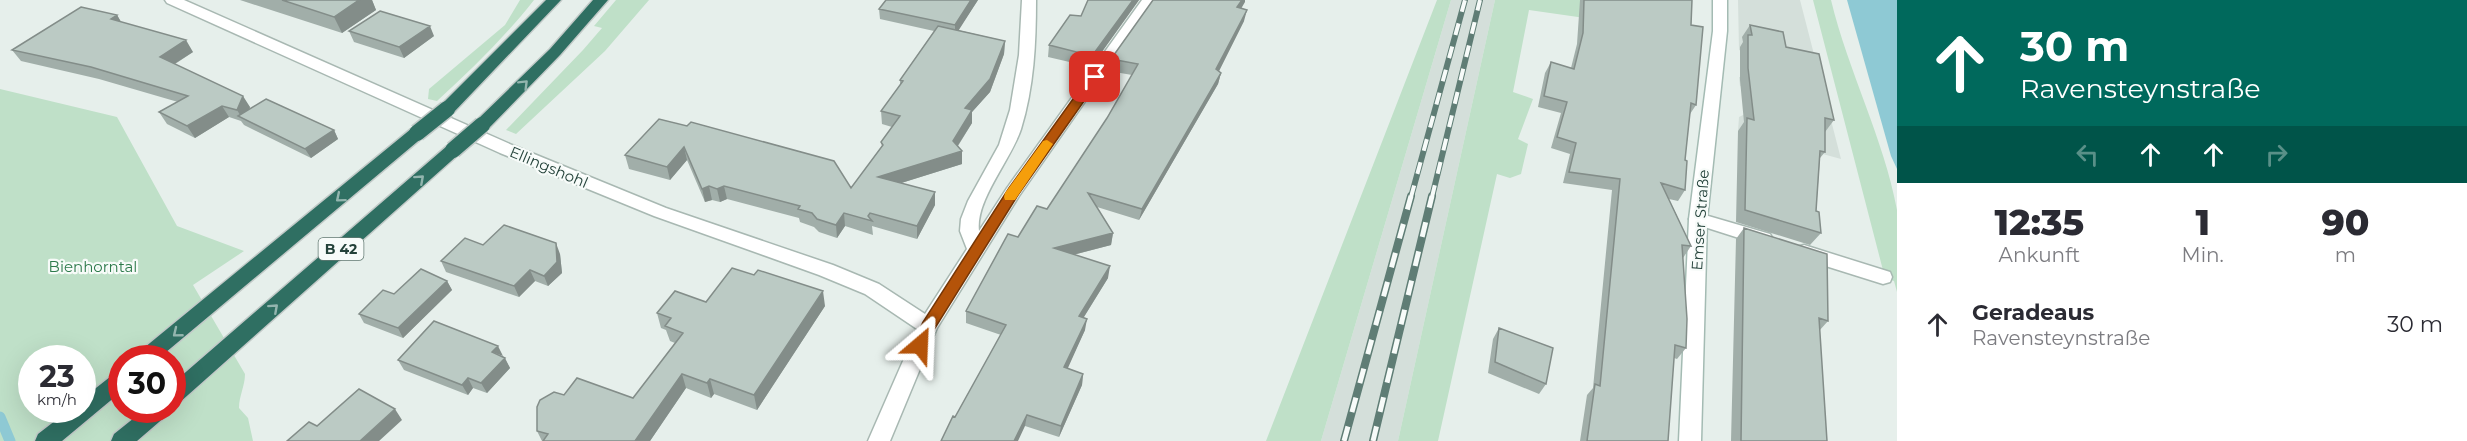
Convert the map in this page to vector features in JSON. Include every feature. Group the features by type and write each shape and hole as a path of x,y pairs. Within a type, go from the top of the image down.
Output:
{"highway":[{"name":"B 42","path":"162,345 447,109 496,62 554,0"},
{"name":"B 42","path":"186,385 482,125 555,52 601,0"},
{"path":"46,441 108,390"},
{"path":"122,441 143,423"}],"street":[{"name":"Ellingshohl","path":"175,0 580,180 660,212 826,270 872,290 928,326"},
{"path":"977,250 970,235 970,215 1001,157 1012,130 1028,61 1029,0"},
{"path":"879,441 928,326 1013,192 1149,0"},
{"name":"Emser Straße","path":"1690,441 1698,219 1720,31 1720,0"},
{"path":"1698,219 1883,276"}],"shaded area":[{"path":"1451,0 1495,0 1398,441 1321,441"},
{"path":"1738,0 1800,0 1841,159 1738,131 1739,117 1745,114 1744,87 1740,86 1739,77 1743,77 1744,52 1739,50"}],"green space":[{"path":"520,0 534,0 500,40 450,89 437,101 428,99 429,89 505,25"},
{"path":"616,0 649,0 605,51 516,134 506,130 602,28 594,26"},
{"path":"1437,0 1451,0 1321,441 1266,441"},
{"path":"1495,0 1588,0 1585,18 1529,10 1513,92 1533,99 1518,139 1528,144 1521,174 1510,178 1497,174 1438,441 1398,441"},
{"path":"1813,0 1831,0 1884,157 1897,210 1897,292 1894,281 1885,278"},
{"name":"Bienhorntal","path":"0,89 117,117 177,226 244,251 193,285 245,374 239,408 248,418 253,441 0,441"}],"water":[{"path":"1847,0 1897,0 1897,169 1891,156"}],"building":[{"path":"282,0 359,0 334,17"},
{"path":"886,0 971,0 955,25 879,9"},
{"path":"1088,0 1133,0 1092,56 1049,45 1070,15 1081,16"},
{"path":"1153,0 1242,0 1237,7 1247,10 1216,69 1221,73 1142,209 1088,193 1113,233 1054,248 1110,266 1079,316 1087,319 1064,367 1083,374 1061,426 1027,415 1014,441 941,441 1006,325 966,311 1008,234 1018,237 1037,206 1047,209 1107,118 1138,64 1111,59"},
{"path":"1584,0 1692,0 1691,25 1703,27 1696,105 1691,103 1685,160 1687,161 1685,190 1661,183 1691,246 1682,245 1687,319 1686,348 1675,345 1668,441 1587,441 1595,384 1600,386 1620,179 1569,172 1576,143 1557,137 1567,102 1544,96 1551,62 1574,69 1583,33"},
{"path":"81,7 117,15 111,19 186,40 160,57 243,96 237,110 222,106 187,126 159,112 188,96 91,67 12,50"},
{"path":"380,11 430,26 399,47 349,31"},
{"path":"1750,25 1783,32 1786,47 1819,54 1834,120 1825,118 1825,152 1820,151 1816,211 1819,212 1821,233 1745,210 1747,118 1754,120 1748,68 1748,35 1752,35"},
{"path":"938,26 1005,41 990,79 965,108 972,110 953,141 962,151 878,177 935,192 917,226 870,213 868,216 872,221 844,213 836,225 817,219 812,213 798,209 800,206 724,186 717,189 709,186 702,189 684,147 667,167 625,155 659,119 687,126 691,122 834,161 851,188 883,145 881,142 900,116 881,111"},
{"path":"266,99 334,130 305,149 238,116"},
{"path":"504,225 556,243 557,262 544,276 530,270 514,286 441,261 465,238 483,245"},
{"path":"1744,228 1827,254 1828,321 1819,318 1827,441 1741,441"},
{"path":"732,268 754,275 758,270 823,291 754,395 710,379 707,383 682,374 635,441 543,441 548,434 537,431 537,407 540,400 554,392 564,395 577,378 633,398 683,333 665,326 671,318 657,313 675,291 706,302"},
{"path":"421,269 447,281 398,328 359,314 383,290 394,294"},
{"path":"434,321 498,346 492,352 505,358 481,383 468,378 462,385 398,360"},
{"path":"1499,328 1553,348 1546,384 1495,362"},
{"path":"359,389 395,409 360,441 287,441 309,422 317,426"}],"waterway":[{"path":"0,417 10,441"}],"railway":[{"path":"1411,197 1465,0"},
{"path":"1432,197 1480,0"},
{"path":"1344,441 1411,196"},
{"path":"1373,441 1432,196"}],"slow traffic":[{"path":"1010,197 1047,144"}],"route":[{"path":"920,345 928,326 1013,192 1095,77"}]}
